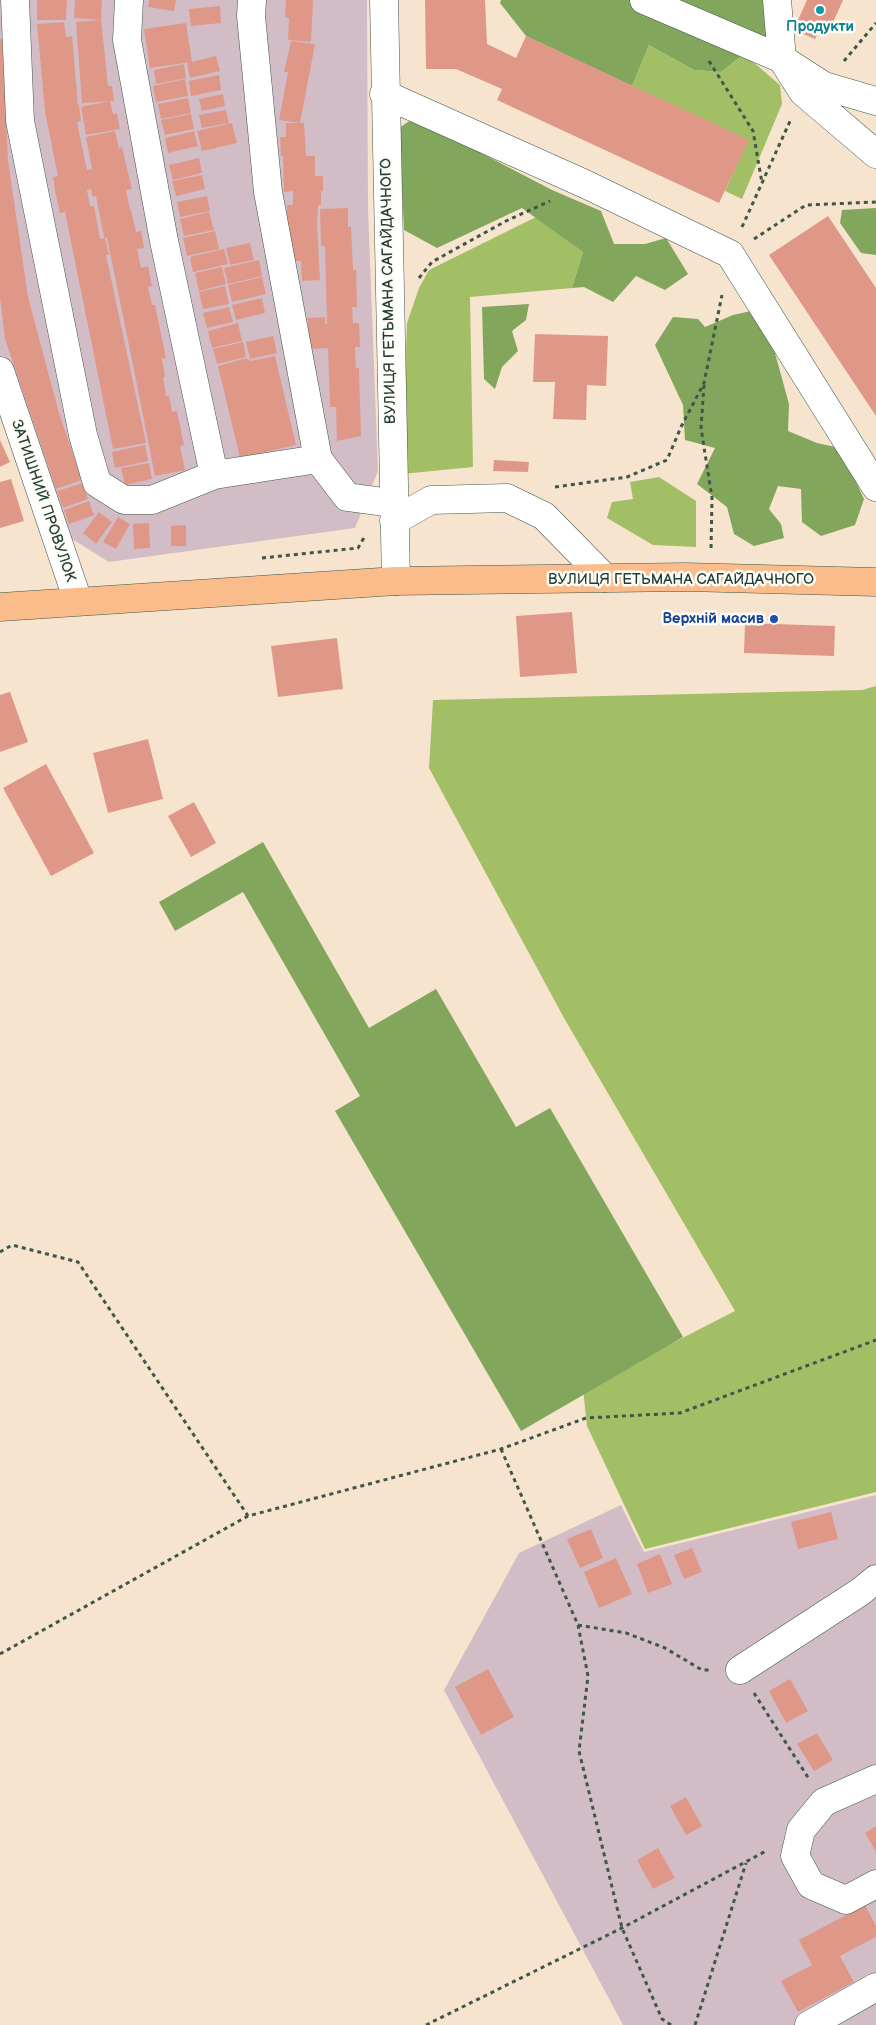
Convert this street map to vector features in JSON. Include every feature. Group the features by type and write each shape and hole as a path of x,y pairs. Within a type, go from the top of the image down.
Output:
{"main road":[{"name":"ВУЛИЦЯ ГЕТЬМАНА САГАЙДАЧНОГО","path":"0,607 396,581 686,577 876,582"}],"street":[{"path":"15,0 20,121 83,436 97,483 124,500 152,500 214,475 318,459"},
{"path":"129,0 127,40 164,241 214,475"},
{"path":"252,0 251,16 268,192 318,459 347,498 390,508 431,500 507,498 544,516 605,578"},
{"name":"ВУЛИЦЯ ГЕТЬМАНА САГАЙДАЧНОГО","path":"384,0 390,508 396,581"},
{"path":"644,0 782,59 876,154"},
{"path":"777,0 782,59"},
{"path":"813,89 876,101"},
{"path":"384,94 585,184 730,254 876,487"},
{"name":"ЗАТИШНИЙ ПРОВУЛОК","path":"0,372 78,601"},
{"path":"740,1670 860,1592 876,1578"},
{"path":"876,1779 824,1802 800,1830 795,1856 811,1884 846,1900 876,1884"},
{"path":"809,2025 876,1987"}],"path":[{"path":"711,553 712,498 701,428 704,383 730,254 762,184 813,89 876,23"},
{"path":"706,56 754,130 762,184"},
{"path":"418,280 432,262 506,222 585,184"},
{"path":"730,254 806,206 876,202"},
{"path":"550,486 559,488 627,477 667,460 681,427 704,383"},
{"path":"252,559 358,548 390,508"},
{"path":"0,1252 12,1245 78,1262 248,1516"},
{"path":"0,1654 248,1516 502,1449 586,1418 680,1413 876,1340"},
{"path":"502,1449 578,1625 588,1676 579,1751 622,1928 662,2019 671,2025"},
{"path":"426,2025 622,1928 746,1862 800,1830"},
{"path":"695,2025 746,1862"}],"shaded area":[{"path":"0,0 367,0 368,208 378,471 355,528 109,562 64,534 0,360"},
{"path":"876,1495 876,2025 623,2025 444,1690 519,1553 621,1505 644,1552"}],"green space":[{"path":"501,0 769,0 773,31 721,72 694,70 649,45 632,86 526,36 500,3"},
{"path":"649,45 694,70 721,72 744,54 780,85 782,104 742,199 725,191 748,140 632,86"},
{"path":"414,118 552,190 601,211 614,244 645,244 666,238 688,274 665,290 636,276 613,302 584,287 572,288 583,252 522,208 437,248 404,230 399,128"},
{"path":"876,208 876,255 861,253 840,223 842,210"},
{"path":"536,217 583,252 572,288 470,297 473,467 402,474 407,323 419,288 429,270"},
{"path":"529,304 526,320 512,331 518,351 502,367 495,389 484,379 482,307"},
{"path":"751,311 767,324 789,404 788,431 817,443 840,448 864,499 855,525 821,536 802,522 801,489 778,486 769,509 781,524 784,538 754,546 734,534 727,507 697,484 715,448 685,440 683,405 655,345 673,317 698,319 705,327 733,315"},
{"path":"659,477 696,501 696,547 653,545 607,518 612,502 633,499 630,482"},
{"path":"876,686 876,1492 645,1549 587,1426 583,1389 735,1311 564,1018 429,768 433,700 862,690"},
{"path":"263,842 369,1028 436,989 516,1127 550,1108 683,1337 521,1431 335,1111 360,1096 243,892 175,931 159,902"}],"building":[{"path":"37,0 67,0 66,20 37,20"},
{"path":"75,0 102,0 101,19 108,86 112,86 114,101 82,103 76,22 100,20 74,18"},
{"path":"149,0 176,0 174,11 148,7"},
{"path":"286,0 313,0 311,42 288,40 289,18 285,17"},
{"path":"425,0 485,0 487,44 516,58 526,36 749,140 719,203 497,100 502,89 456,69 426,69"},
{"name":"Продукти","path":"807,0 843,0 827,36 818,33 815,39 801,33 805,24 798,20"},
{"path":"220,6 221,23 191,26 189,9"},
{"path":"64,22 66,37 72,36 78,105 67,107 79,105 81,121 77,122 87,170 92,169 86,137 115,131 119,148 122,147 132,189 126,190 130,210 136,232 141,231 144,248 137,249 141,268 148,266 152,286 148,287 152,305 155,305 166,358 133,365 107,238 104,237 96,196 93,197 91,189 87,190 90,206 94,206 100,239 105,238 109,255 106,255 146,443 113,449 65,212 60,213 56,196 53,177 58,176 45,111 37,24"},
{"path":"186,23 192,62 150,68 144,29"},
{"path":"0,39 2,39 8,160 28,297 59,413 82,480 56,489 5,339 0,298"},
{"path":"291,41 315,44 300,123 279,120 288,72 284,72"},
{"path":"216,56 220,71 190,78 187,63"},
{"path":"184,64 186,78 156,84 154,70"},
{"path":"219,75 221,90 191,96 189,81"},
{"path":"185,79 188,96 156,102 153,86"},
{"path":"223,94 225,106 202,111 199,99"},
{"path":"188,98 191,113 161,119 158,104"},
{"path":"110,101 113,114 117,113 120,129 86,135 81,107"},
{"path":"226,110 229,123 202,128 199,115"},
{"path":"191,114 194,129 165,135 161,120"},
{"path":"232,123 237,143 202,151 197,131"},
{"path":"286,123 304,123 306,156 315,156 315,176 323,176 323,191 321,191 321,205 318,205 317,225 320,280 302,281 301,261 290,261 290,226 287,226 287,205 293,205 293,191 284,192 283,156 281,156 280,137 286,137"},
{"path":"194,131 198,146 168,153 165,138"},
{"path":"199,158 202,173 173,180 169,165"},
{"path":"202,175 205,189 176,196 172,181"},
{"path":"207,196 210,211 180,217 177,202"},
{"path":"348,208 348,227 351,227 353,270 356,270 357,307 352,307 353,323 359,323 360,347 355,347 356,368 359,368 361,436 337,441 336,407 330,407 328,348 309,349 308,318 325,317 325,324 327,324 325,246 321,246 320,209"},
{"path":"209,212 214,230 184,236 180,219"},
{"path":"828,216 876,288 876,416 769,255"},
{"path":"215,231 219,249 187,256 183,238"},
{"path":"250,243 254,260 230,265 226,248"},
{"path":"224,249 228,264 193,272 190,257"},
{"path":"259,260 262,276 228,284 224,268"},
{"path":"222,267 226,284 199,291 195,273"},
{"path":"262,277 266,294 232,302 228,285"},
{"path":"225,286 229,304 203,309 199,292"},
{"path":"262,298 265,313 236,320 232,305"},
{"path":"229,307 233,322 207,328 203,313"},
{"path":"238,323 242,341 212,348 208,331"},
{"path":"535,334 608,336 606,386 587,385 586,420 553,419 555,382 533,382"},
{"path":"273,336 277,353 250,359 246,342"},
{"path":"243,342 246,357 217,364 213,349"},
{"path":"275,356 296,445 240,458 218,366 246,358 250,361"},
{"path":"162,359 166,396 169,396 172,412 177,411 184,445 180,446 185,470 155,476 133,365"},
{"path":"0,440 10,462 0,467"},
{"path":"145,445 148,461 115,468 112,452"},
{"path":"494,460 529,462 528,472 493,471"},
{"path":"149,463 152,479 125,485 121,468"},
{"path":"11,479 24,521 0,528 0,482"},
{"path":"83,483 88,499 63,508 57,491"},
{"path":"89,501 94,515 69,524 64,510"},
{"path":"99,512 112,522 96,544 83,533"},
{"path":"118,517 130,524 116,549 103,542"},
{"path":"149,523 150,548 134,549 133,524"},
{"path":"186,525 186,546 171,546 171,526"},
{"path":"572,612 577,673 520,677 516,616"},
{"path":"745,623 835,626 834,656 744,653"},
{"path":"337,638 343,689 278,697 271,646"},
{"path":"10,692 28,742 0,752 0,695"},
{"path":"148,739 163,799 108,813 93,753"},
{"path":"46,764 94,853 51,876 3,788"},
{"path":"194,802 216,843 191,857 168,816"},
{"path":"831,1512 838,1539 798,1549 791,1522"},
{"path":"591,1529 603,1558 580,1568 567,1539"},
{"path":"692,1548 702,1572 684,1579 674,1555"},
{"path":"660,1554 672,1584 648,1593 637,1564"},
{"path":"616,1558 632,1594 599,1608 584,1572"},
{"path":"488,1669 514,1717 481,1735 455,1687"},
{"path":"790,1679 808,1711 786,1723 769,1691"},
{"path":"817,1733 833,1760 814,1771 797,1744"},
{"path":"686,1797 702,1826 686,1835 670,1806"},
{"path":"876,1826 876,1852 865,1833"},
{"path":"658,1848 675,1878 653,1889 637,1860"},
{"path":"865,1905 876,1926 876,1937 840,1956 854,1982 798,2012 781,1981 812,1965 799,1940"}],"place":[{"name":"Продукти","path":"820,10"},
{"name":"Верхній масив","path":"774,619"}]}
